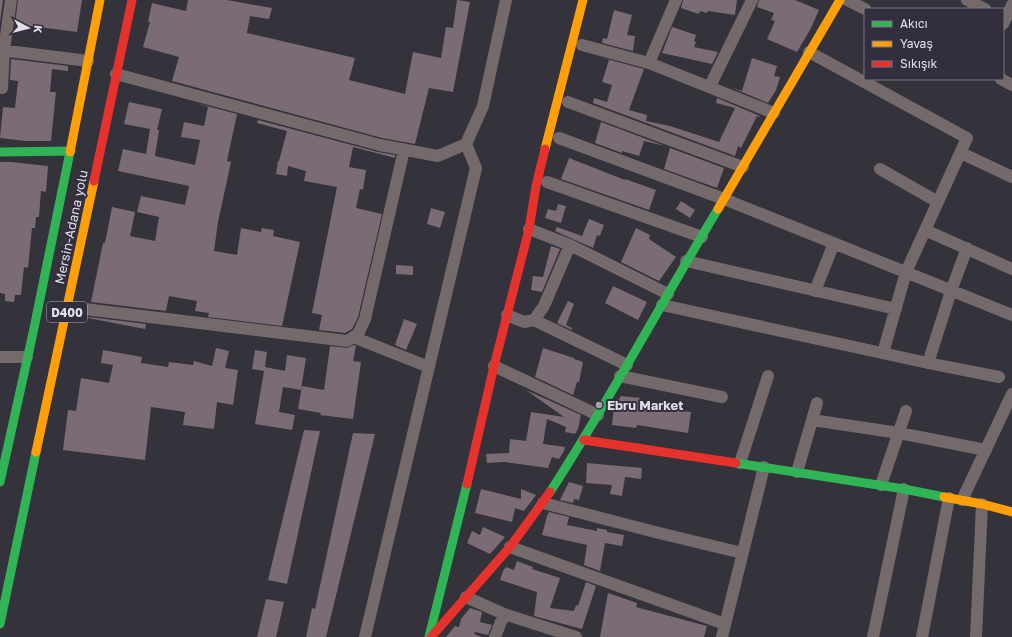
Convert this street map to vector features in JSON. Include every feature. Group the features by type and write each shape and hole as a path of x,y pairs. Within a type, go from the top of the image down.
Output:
{"main road":[{"name":"Mersin-Adana yolu","path":"0,482 3,449 27,357 71,151 100,0"},
{"name":"Mersin-Adana yolu","path":"0,624 132,0"},
{"path":"430,637 494,366 529,229 536,186 583,0"},
{"path":"430,637 510,547 543,502 584,440 686,261 702,237 840,0"},
{"path":"0,152 71,151"},
{"path":"529,229 548,178"},
{"path":"584,440 881,485 982,504 1012,512"}],"street":[{"path":"0,91 2,50 11,0"},
{"path":"116,74 372,143 438,156 466,144 483,106 506,0"},
{"path":"650,63 675,0"},
{"path":"710,86 752,0"},
{"path":"847,0 864,8"},
{"path":"966,0 983,8"},
{"path":"1006,20 1012,5"},
{"path":"582,45 650,63 774,113"},
{"path":"2,50 88,60"},
{"path":"809,52 967,138 906,272 883,353"},
{"path":"1003,80 1012,85"},
{"path":"568,102 742,167"},
{"path":"559,138 724,199 1012,315"},
{"path":"365,637 476,168 466,144"},
{"path":"68,307 346,341 358,334 365,319 404,150"},
{"path":"961,153 1012,177"},
{"path":"880,169 938,202"},
{"path":"548,178 702,237"},
{"path":"529,229 570,246 665,300 883,353 999,377"},
{"path":"926,230 1012,269"},
{"path":"815,290 834,243"},
{"path":"534,320 544,306 570,246"},
{"path":"928,363 951,291 967,248"},
{"path":"686,261 896,309"},
{"path":"507,315 524,322 534,320 627,365"},
{"path":"353,337 429,367"},
{"path":"0,357 27,357"},
{"path":"494,366 598,415"},
{"path":"620,376 722,397"},
{"path":"740,463 768,376"},
{"path":"962,500 1012,394"},
{"path":"797,472 817,403"},
{"path":"881,485 906,411"},
{"path":"812,420 899,433 986,450"},
{"path":"722,637 764,467"},
{"path":"872,637 904,489"},
{"path":"922,637 949,498"},
{"path":"543,502 655,532 742,553"},
{"path":"976,637 982,504"},
{"path":"510,547 725,624"},
{"path":"466,597 504,614 576,637"},
{"path":"495,637 504,614"}],"building":[{"path":"0,0 3,0 0,22"},
{"path":"18,0 82,0 77,32 15,24"},
{"path":"188,0 227,0 272,8 269,19 250,16 247,33 355,58 349,80 405,94 413,52 441,58 446,27 453,28 457,0 470,2 453,92 429,88 415,144 382,138 172,81 179,57 143,47 150,22 148,22 152,3 186,11"},
{"path":"683,0 737,0 735,15 708,11 707,13 700,11 699,14 681,8"},
{"path":"759,0 795,0 819,10 810,30 797,52 767,39 775,21 771,20 774,13 757,7"},
{"path":"614,10 632,15 627,35 635,36 633,51 602,43 603,38 607,39"},
{"path":"672,27 696,35 694,47 718,52 712,64 662,53"},
{"path":"599,57 644,69 629,110 647,115 646,121 670,126 719,142 735,108 716,103 717,98 760,116 757,116 741,148 738,146 735,156 593,103 594,98 607,102 612,85 602,82 609,60"},
{"path":"752,58 777,66 774,76 780,77 776,90 768,103 730,87 742,91"},
{"path":"11,59 68,66 68,71 52,69 50,92 56,92 51,141 25,141 0,138 3,107 15,108 18,81 10,80"},
{"path":"129,102 162,109 157,130 159,130 155,156 195,165 200,140 181,137 184,122 204,126 208,107 196,103 237,114 227,161 231,162 218,222 214,251 237,255 241,228 261,232 262,228 274,230 273,236 300,242 282,326 208,317 209,313 195,311 197,301 169,296 166,311 91,302 112,207 135,212 130,236 155,241 159,217 137,212 141,196 185,205 189,186 118,171 123,149 146,154 150,129 124,124"},
{"path":"258,120 378,152 395,155 395,158 353,147 349,167 366,170 363,190 360,189 356,208 382,214 358,317 352,329 345,333 319,330 322,315 312,313 337,187 304,181 306,171 288,166 287,176 276,174 278,161 287,131 257,123"},
{"path":"601,122 665,146 644,141 639,156 622,151 622,153 595,143"},
{"path":"670,148 724,168 717,188 664,169"},
{"path":"569,158 625,180 656,190 649,210 561,179"},
{"path":"0,162 48,166 46,192 41,191 39,217 36,217 35,228 32,228 28,268 24,267 21,295 15,295 14,302 5,301 5,294 0,293"},
{"path":"681,201 695,210 690,218 676,209"},
{"path":"558,204 566,206 561,223 545,218 548,209 556,211"},
{"path":"431,208 445,212 440,228 427,224"},
{"path":"589,219 604,225 600,236 597,235 593,248 555,231 557,227 582,236"},
{"path":"636,228 650,235 649,239 676,257 659,281 621,262"},
{"path":"551,246 560,249 542,292 531,290 533,276 543,277"},
{"path":"396,265 413,266 413,275 396,274"},
{"path":"613,286 647,302 638,320 605,303"},
{"path":"568,301 574,304 566,325 572,328 572,330 557,323"},
{"path":"88,318 146,324 145,329"},
{"path":"404,319 417,324 406,350 395,345"},
{"path":"354,345 356,346 353,361 361,362 353,419 320,415 321,413 298,409 302,386 324,390 330,346 347,348"},
{"path":"216,348 229,351 225,368 238,370 233,405 217,402 214,429 183,425 185,412 151,407 145,460 63,450 68,410 76,411 81,378 109,383 113,365 101,363 103,350 142,357 141,363 168,367 169,362 193,365 194,361 212,366"},
{"path":"543,348 583,362 579,382 577,382 573,395 535,377"},
{"path":"255,350 267,352 265,367 285,371 287,355 306,358 301,390 283,387 279,412 295,415 292,430 255,424 264,371 252,369"},
{"path":"526,390 581,415 578,429 575,434 565,432 566,427 547,419 543,444 565,447 559,459 552,457 548,468 504,462 487,463 486,454 509,453 510,439 526,441 531,412 564,417"},
{"path":"621,396 640,398 639,405 691,412 688,433 637,425 636,428 612,425 614,407"},
{"path":"304,430 320,431 287,584 268,580"},
{"path":"353,433 375,434 326,637 306,637 312,608 315,609"},
{"path":"587,463 642,468 641,479 625,477 622,496 610,494 612,485 586,483"},
{"path":"569,482 583,486 579,500 574,499 573,503 560,500"},
{"path":"481,489 521,499 521,489 536,495 524,511 515,508 512,522 475,513"},
{"path":"549,512 569,517 567,525 597,531 597,528 607,530 607,532 624,535 622,546 605,543 600,571 584,565 587,545 542,535"},
{"path":"483,527 505,537 490,554 467,543 472,531 480,535"},
{"path":"517,561 533,567 532,569 560,578 550,608 574,611 576,605 578,606 586,582 596,586 582,629 534,616 537,592 500,580 506,567 514,570"},
{"path":"608,593 637,603 636,607 707,626 704,637 600,637"},
{"path":"266,599 284,602 276,637 257,637"},
{"path":"470,608 482,612 480,622 492,625 488,635 475,632 474,634 482,637 446,637 455,626 459,627 461,619"}],"traffic: fast":[{"path":"0,152 71,151"},
{"path":"0,482 33,333 70,152"},
{"path":"550,492 594,422 718,209"},
{"path":"0,624 36,452"},
{"path":"736,463 904,489 944,497"},
{"path":"429,637 467,484"}],"traffic: slow":[{"path":"70,152 100,0"},
{"path":"545,149 583,0"},
{"path":"718,209 840,0"},
{"path":"36,452 94,181"},
{"path":"944,497 982,504 1012,512"}],"traffic: jam":[{"path":"94,181 132,0"},
{"path":"467,484 494,366 529,229 536,186 545,149"},
{"path":"584,440 736,463"},
{"path":"431,637 510,547 550,492"}],"place":[{"name":"Ebru Market","path":"599,405"}]}
